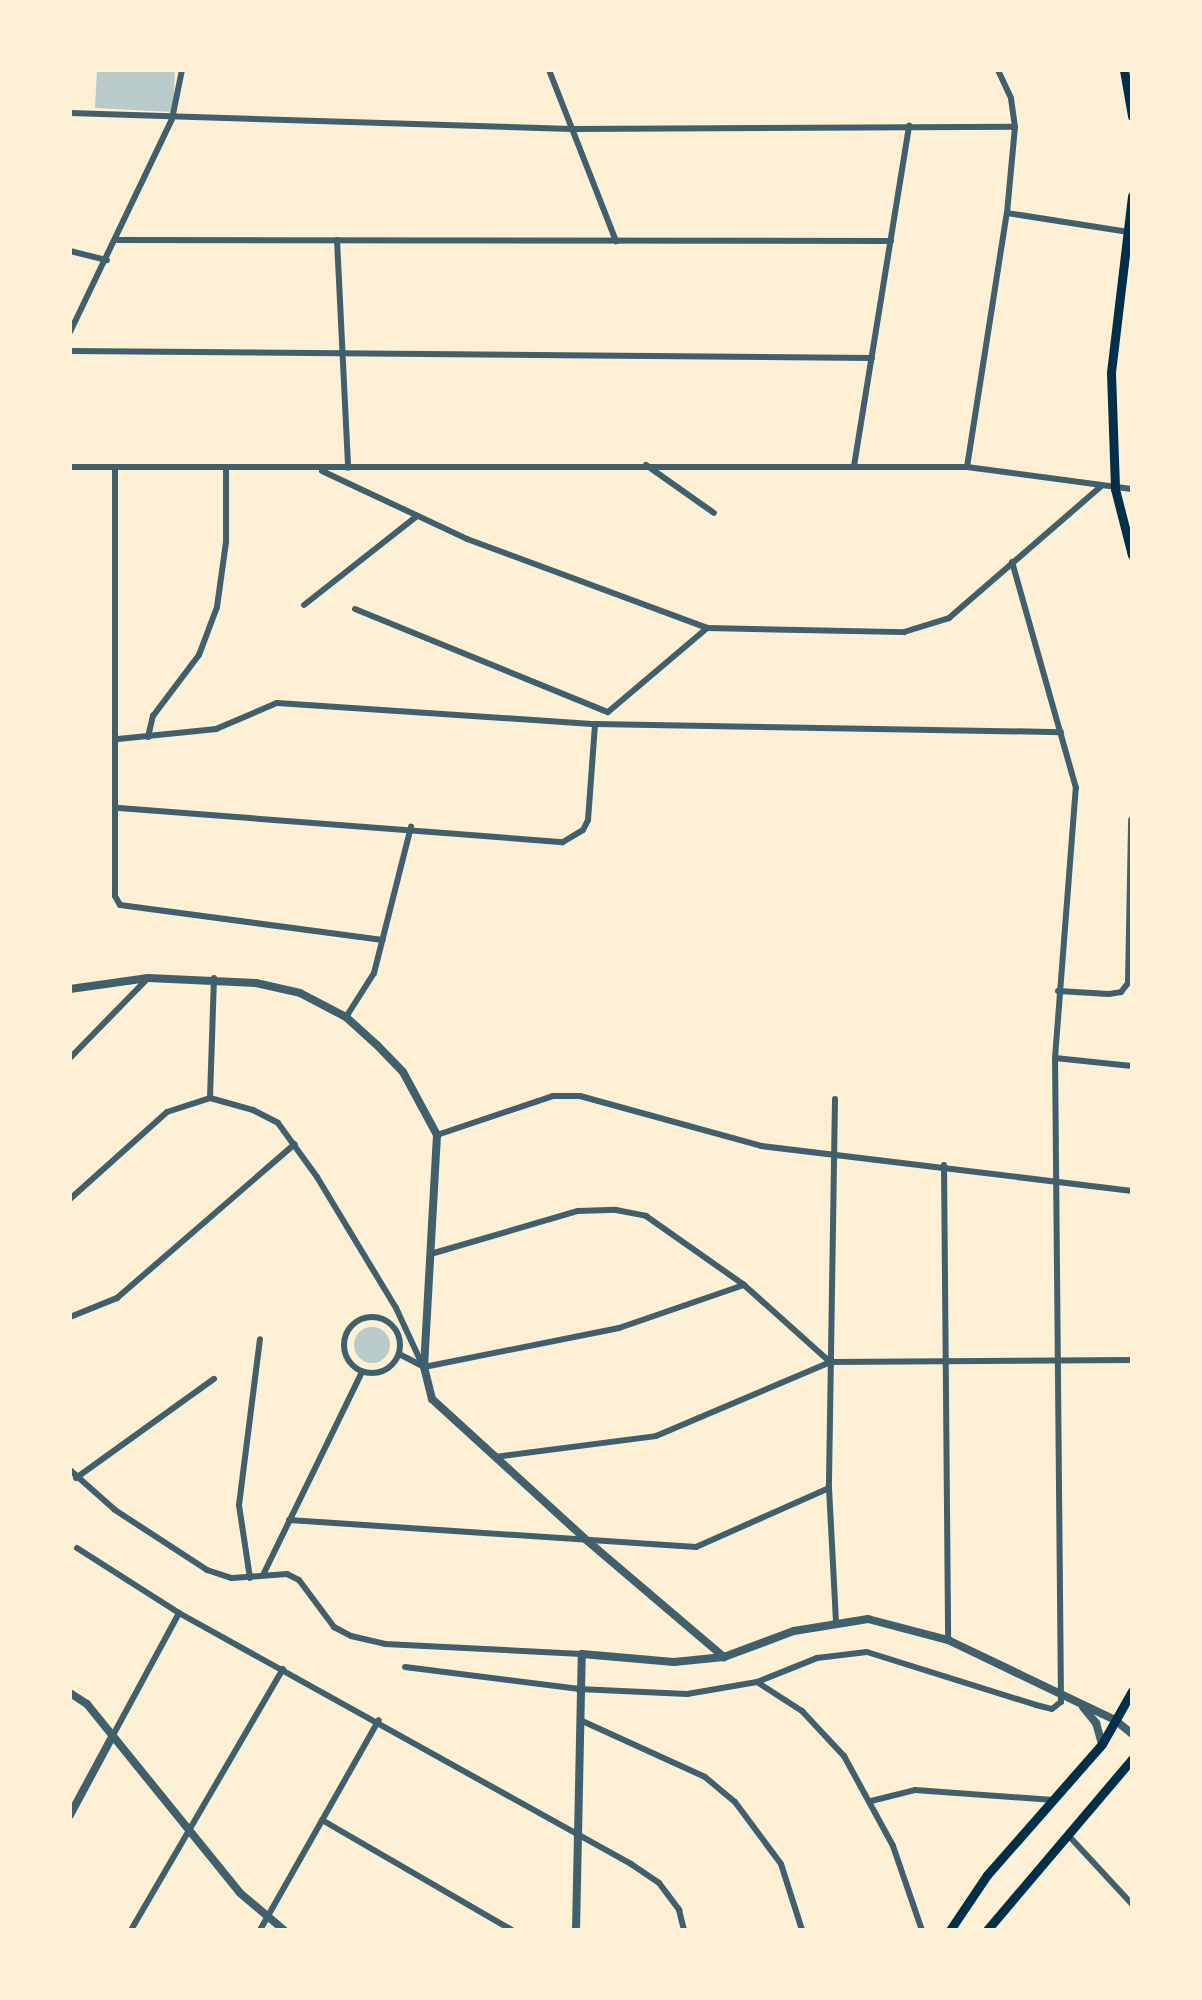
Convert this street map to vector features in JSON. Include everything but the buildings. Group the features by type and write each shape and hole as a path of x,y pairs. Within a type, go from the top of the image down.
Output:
{"main road":[{"path":"1124,70 1132,116"},
{"path":"1132,196 1131,232 1111,373 1115,489 1132,550"},
{"path":"950,1930 987,1875 1057,1801 1102,1744 1132,1691"},
{"path":"987,1930 1132,1759"}],"street":[{"path":"70,332 118,240 172,119 182,70"},
{"path":"549,70 616,241"},
{"path":"967,467 1007,213 1015,127 1011,98 998,70"},
{"path":"70,113 172,119 572,129 909,125 1015,127"},
{"path":"854,466 909,125"},
{"path":"1007,213 1131,232"},
{"path":"118,240 891,241"},
{"path":"337,240 348,468"},
{"path":"70,251 107,260"},
{"path":"70,351 872,358"},
{"path":"70,467 321,470 646,465 967,467 1132,489"},
{"path":"646,465 714,513"},
{"path":"148,737 153,716 199,655 217,607 226,542 226,468"},
{"path":"115,469 119,808 115,896 120,905 383,940"},
{"path":"321,470 417,516 707,628 926,629 949,618 1100,487"},
{"path":"304,605 417,516"},
{"path":"405,1667 578,1689 687,1694 757,1682 817,1658 867,1652 1052,1709 1063,1694 1054,1360 1055,1058 1076,788 1012,562"},
{"path":"355,609 608,712"},
{"path":"608,712 707,628"},
{"path":"118,739 216,729 277,703 611,725 1061,732"},
{"path":"608,712 611,725"},
{"path":"119,808 411,827 563,842 575,837 588,820 595,724"},
{"path":"1058,991 1121,992 1128,983 1132,932 1131,820"},
{"path":"346,1017 374,973 411,827"},
{"path":"210,1098 214,977"},
{"path":"70,989 148,978 214,977 300,993 346,1017 403,1072 437,1135 434,1253 424,1367"},
{"path":"70,1058 148,978"},
{"path":"1055,1058 1132,1066"},
{"path":"437,1135 553,1096 580,1096 761,1146 944,1165 1132,1191"},
{"path":"70,1199 167,1112 210,1098 278,1123 295,1144 396,1308 424,1367 432,1399 584,1538 724,1657"},
{"path":"835,1099 831,1154 829,1488 836,1620"},
{"path":"70,1317 117,1298 295,1144"},
{"path":"944,1165 948,1640"},
{"path":"434,1253 578,1211 616,1210 646,1216 674,1231 744,1285 830,1362"},
{"path":"399,1354 424,1367 619,1328 744,1285"},
{"path":"389,1322 396,1308"},
{"path":"370,1317 389,1322 399,1337 399,1354 388,1369 362,1372 344,1351 347,1332 370,1317"},
{"path":"250,1578 239,1505 260,1339"},
{"path":"495,1457 656,1436 830,1362 1132,1360"},
{"path":"263,1575 362,1372"},
{"path":"76,1478 214,1379"},
{"path":"70,1470 76,1478 207,1570 250,1578 287,1574 299,1580 334,1627 351,1636 385,1644 674,1662 724,1657 836,1620 880,1621 948,1640 1115,1720 1132,1734"},
{"path":"289,1520 696,1547 829,1488"},
{"path":"77,1548 179,1613 379,1720 659,1883 679,1910 684,1930"},
{"path":"70,1815 179,1613"},
{"path":"576,1930 578,1689 582,1654"},
{"path":"131,1930 283,1669"},
{"path":"757,1682 802,1711 844,1756 893,1846 922,1930"},
{"path":"70,1693 87,1704 189,1834 266,1919 284,1930"},
{"path":"1080,1703 1096,1723 1102,1744"},
{"path":"260,1930 379,1720"},
{"path":"580,1720 705,1777 735,1802 781,1864 802,1930"},
{"path":"871,1801 915,1790 1057,1801"},
{"path":"322,1820 512,1930"},
{"path":"1068,1835 1132,1904"}],"shaded area":[{"path":"97,70 175,70 173,112 95,108"},
{"path":"372,1327 385,1332 390,1345 385,1358 372,1363 359,1358 354,1345 359,1332"}]}
